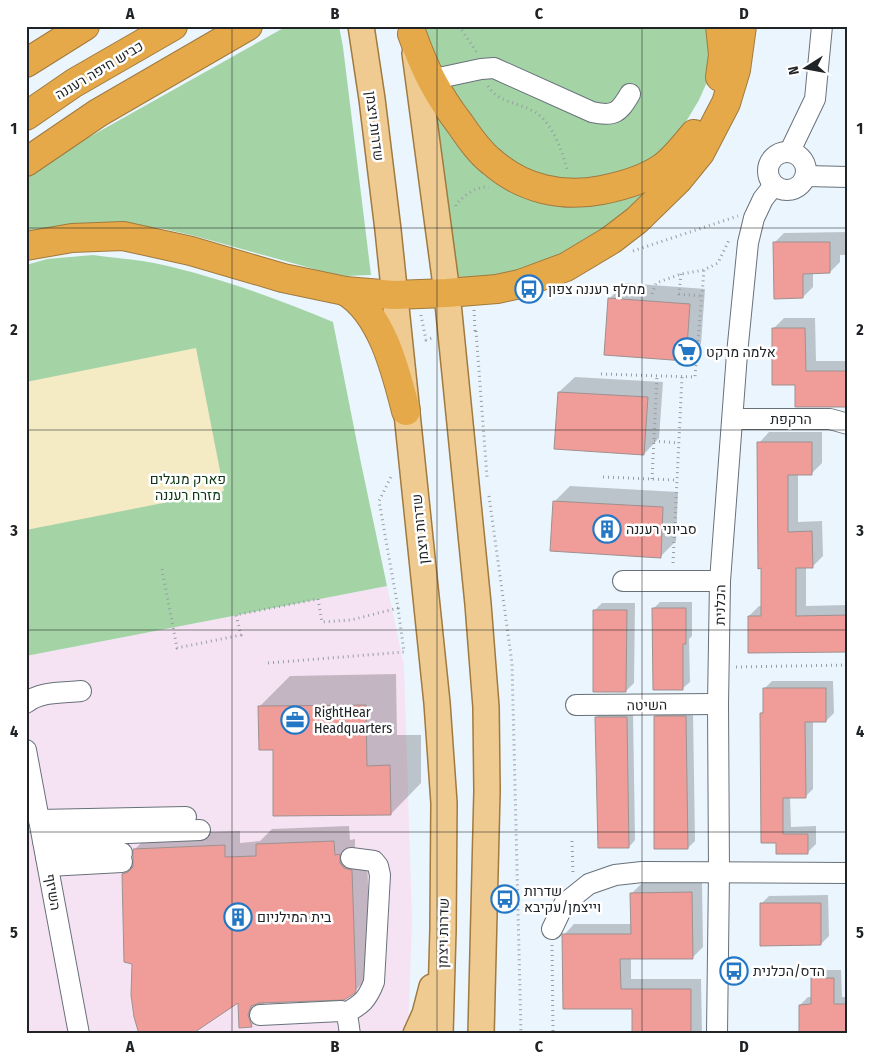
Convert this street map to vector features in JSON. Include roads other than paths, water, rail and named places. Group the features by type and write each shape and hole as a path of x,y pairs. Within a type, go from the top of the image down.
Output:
{"highway":[{"path":"26,63 85,26"},
{"name":"כביש חיפה רעננה","path":"26,116 74,83 173,26"},
{"path":"26,162 98,113 248,26"},
{"path":"411,30 434,80 472,141 491,162 514,178 544,190 562,193 593,192 617,187 662,167 681,150 711,106 719,85 723,55 720,26"},
{"path":"26,246 72,238 123,236 191,251 283,278 395,304 459,292 497,289 520,284 544,276 582,258 611,240 637,220 678,180 700,154 726,103 736,70 742,26"},
{"path":"345,292 356,298 375,322 395,370 406,411"}],"main road":[{"name":"שדרות ויצמן","path":"360,26 372,99 438,703 444,803 440,1034"},
{"path":"411,30 440,230 459,292 451,335 478,604 486,707 481,1034"},
{"path":"416,1034 425,1014 443,930"},
{"path":"482,997 487,1017 495,1034"}],"street":[{"path":"736,70 747,26"},
{"path":"790,151 815,99 822,26"},
{"path":"434,80 481,69 494,68 592,112 605,115 623,107 630,94"},
{"path":"790,151 801,157 805,162 806,176 802,184 797,188 780,189 770,179 768,170 770,163 778,154 790,151"},
{"path":"806,176 848,177"},
{"name":"הכלנית","path":"717,1034 720,581 748,243 754,218 763,199 774,185"},
{"name":"הרקפת","path":"733,419 830,419 848,424"},
{"path":"623,581 720,581"},
{"path":"26,702 42,695 81,691"},
{"name":"השיטה","path":"576,705 718,704"},
{"name":"השיזף","path":"26,750 79,1034"},
{"path":"39,820 193,824 56,836 46,855 122,863 61,879 52,886"},
{"path":"346,1014 361,1004 368,996 374,982 380,875 378,866 374,861 351,858"},
{"path":"552,929 564,904 589,884 615,875 642,872 848,873"},
{"path":"260,1015 341,1011 346,1014 348,1019 350,1034"}],"place":[{"name":"מחלף רעננה צפון","path":"529,289"},
{"name":"אלמה מרקט","path":"687,352"},
{"name":"סביוני רעננה","path":"607,529"},
{"name":"RightHear Headquarters","path":"295,720"},
{"name":"שדרות וייצמן/עקיבא","path":"505,899"},
{"name":"בית המילניום","path":"238,917"},
{"name":"הדס/הכלנית","path":"734,971"}],"park label":[{"name":"פארק מנגלים מזרח רעננה","path":"188,488"}]}
